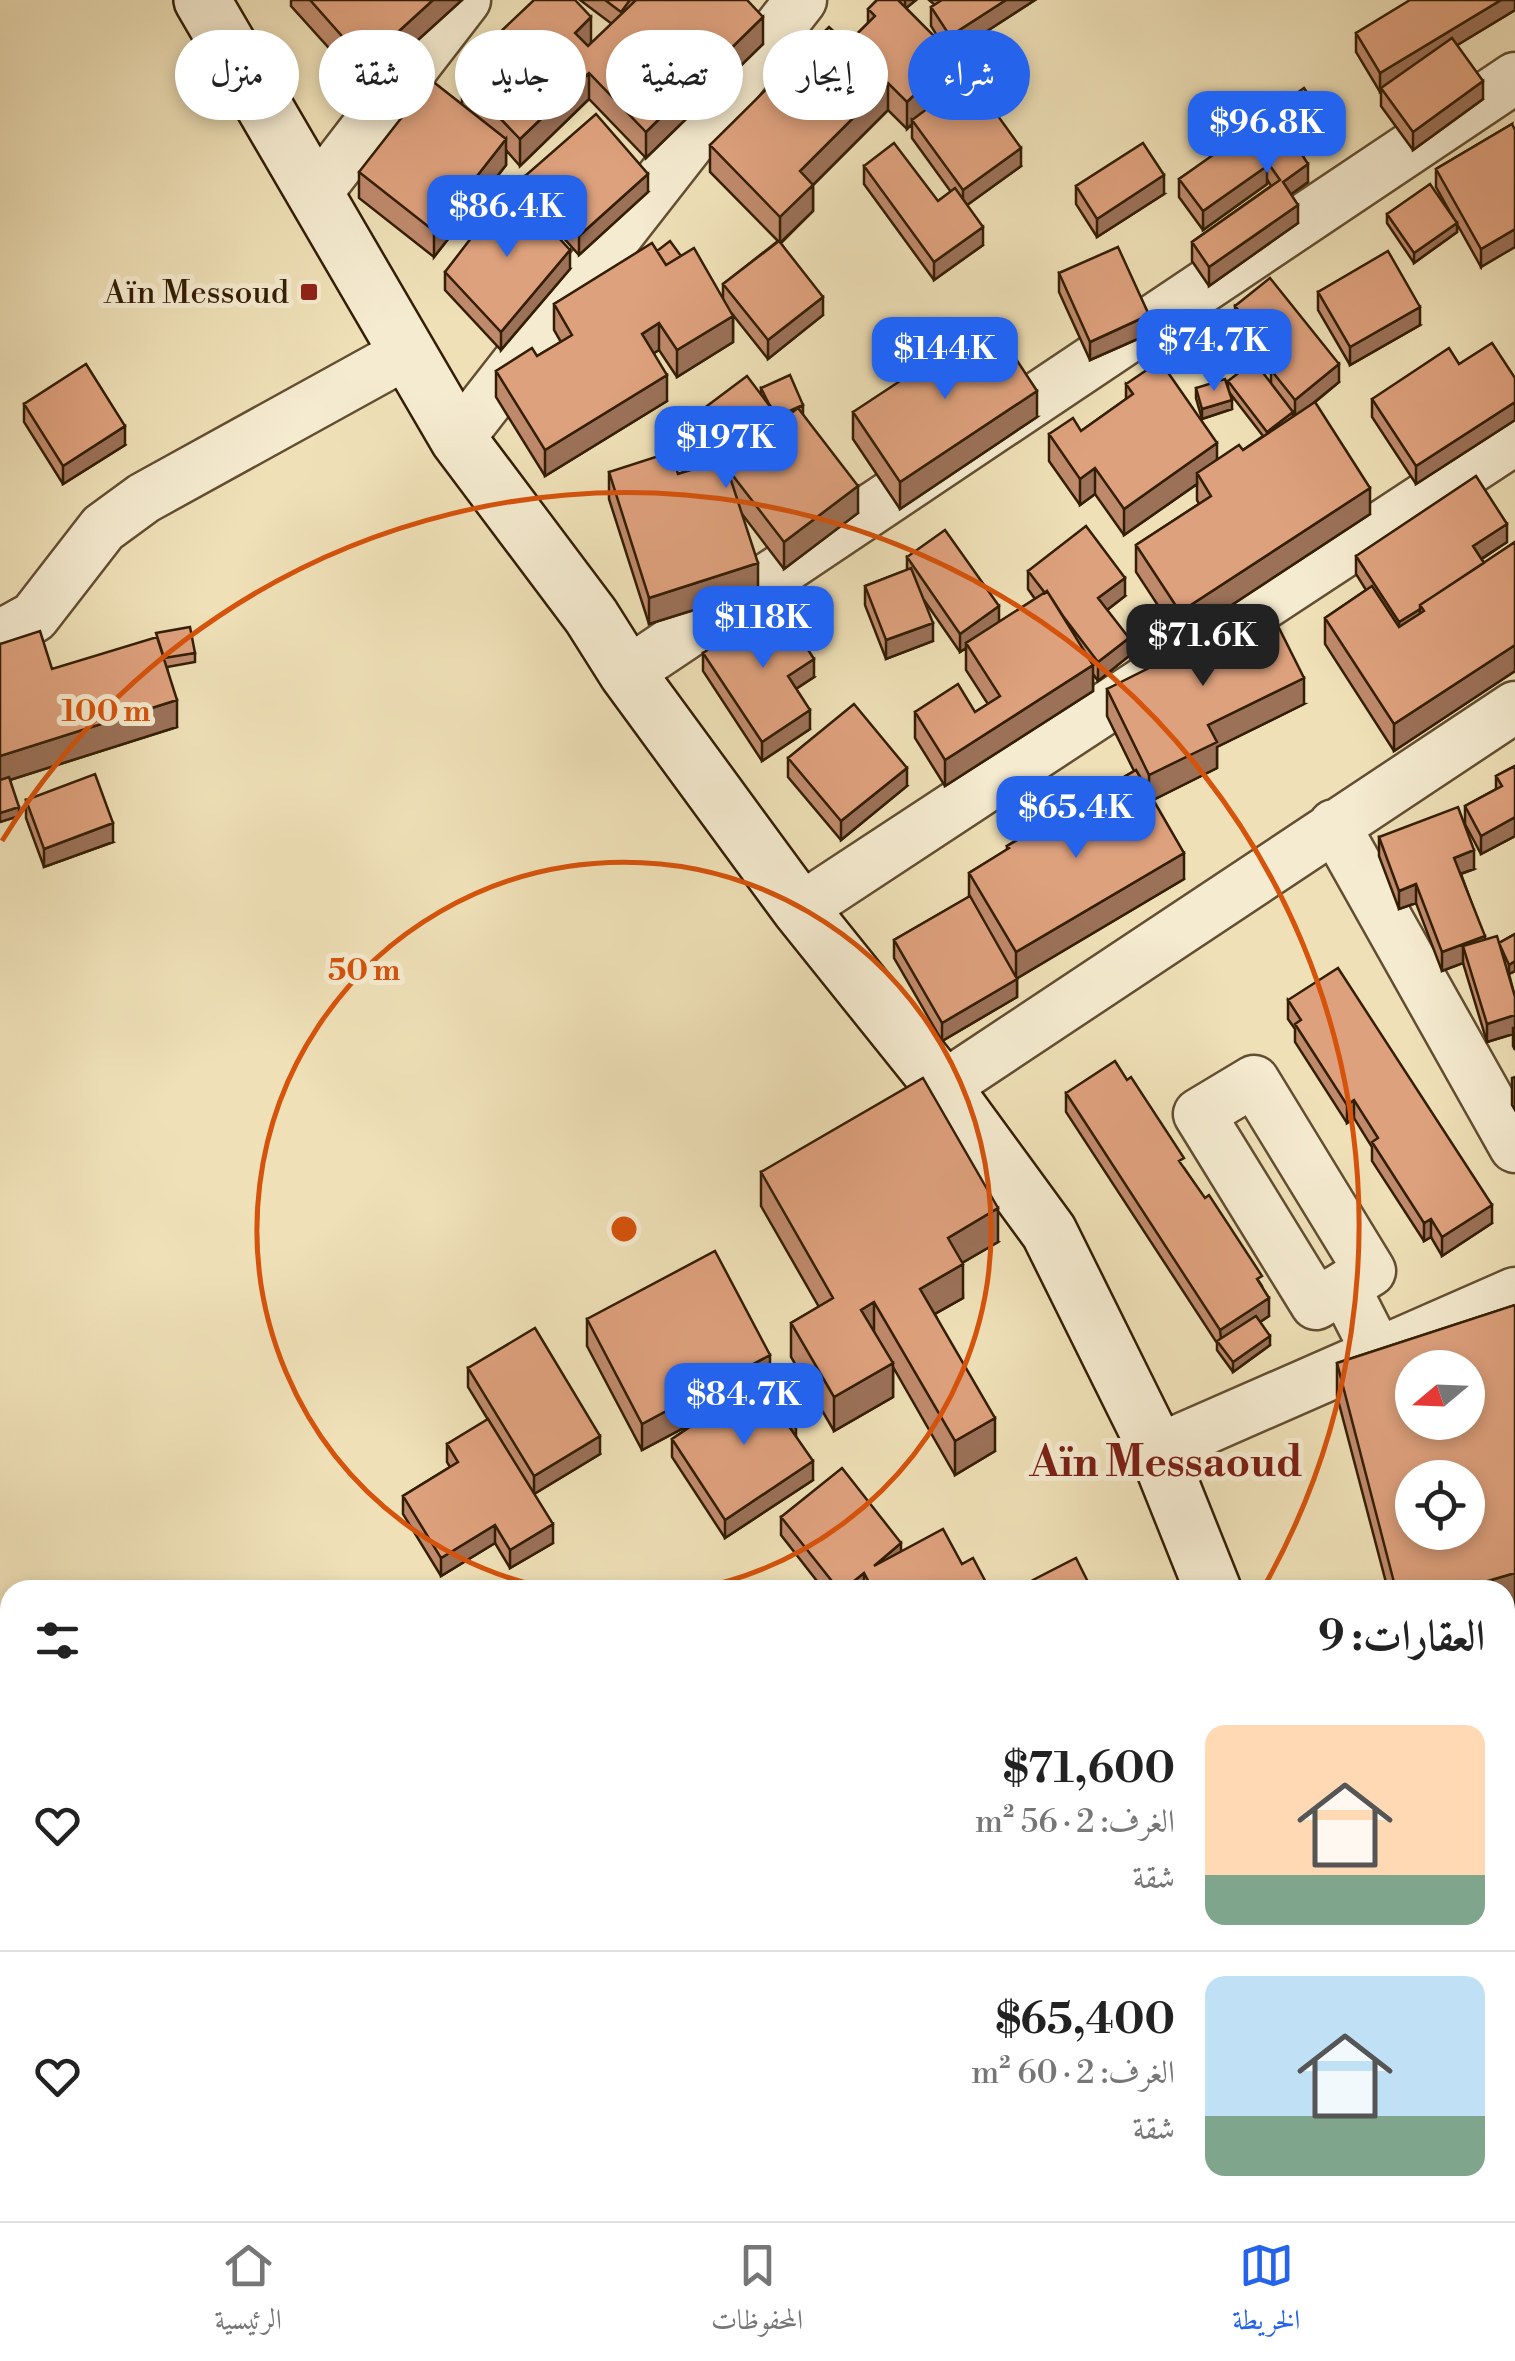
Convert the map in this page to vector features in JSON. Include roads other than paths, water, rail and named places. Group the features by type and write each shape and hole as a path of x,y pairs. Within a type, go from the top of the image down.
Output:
{"main road":[{"path":"202,0 458,439 591,616 627,673 800,909 943,1087 1050,1232 1157,1450 1209,1580"}],"street":[{"path":"314,196 465,0"},
{"path":"458,439 801,0"},
{"path":"627,673 1515,78"},
{"path":"0,636 34,617 103,528 144,498 407,353"},
{"path":"800,909 1515,439"},
{"path":"943,1087 1515,707"},
{"path":"1334,825 1515,1146"},
{"path":"1344,1287 1378,1354"},
{"path":"1157,1450 1515,1293"}],"place":[{"name":"Aïn Messoud","path":"309,292"}],"district":[{"name":"Aïn Messaoud","path":"1166,1461"}]}
